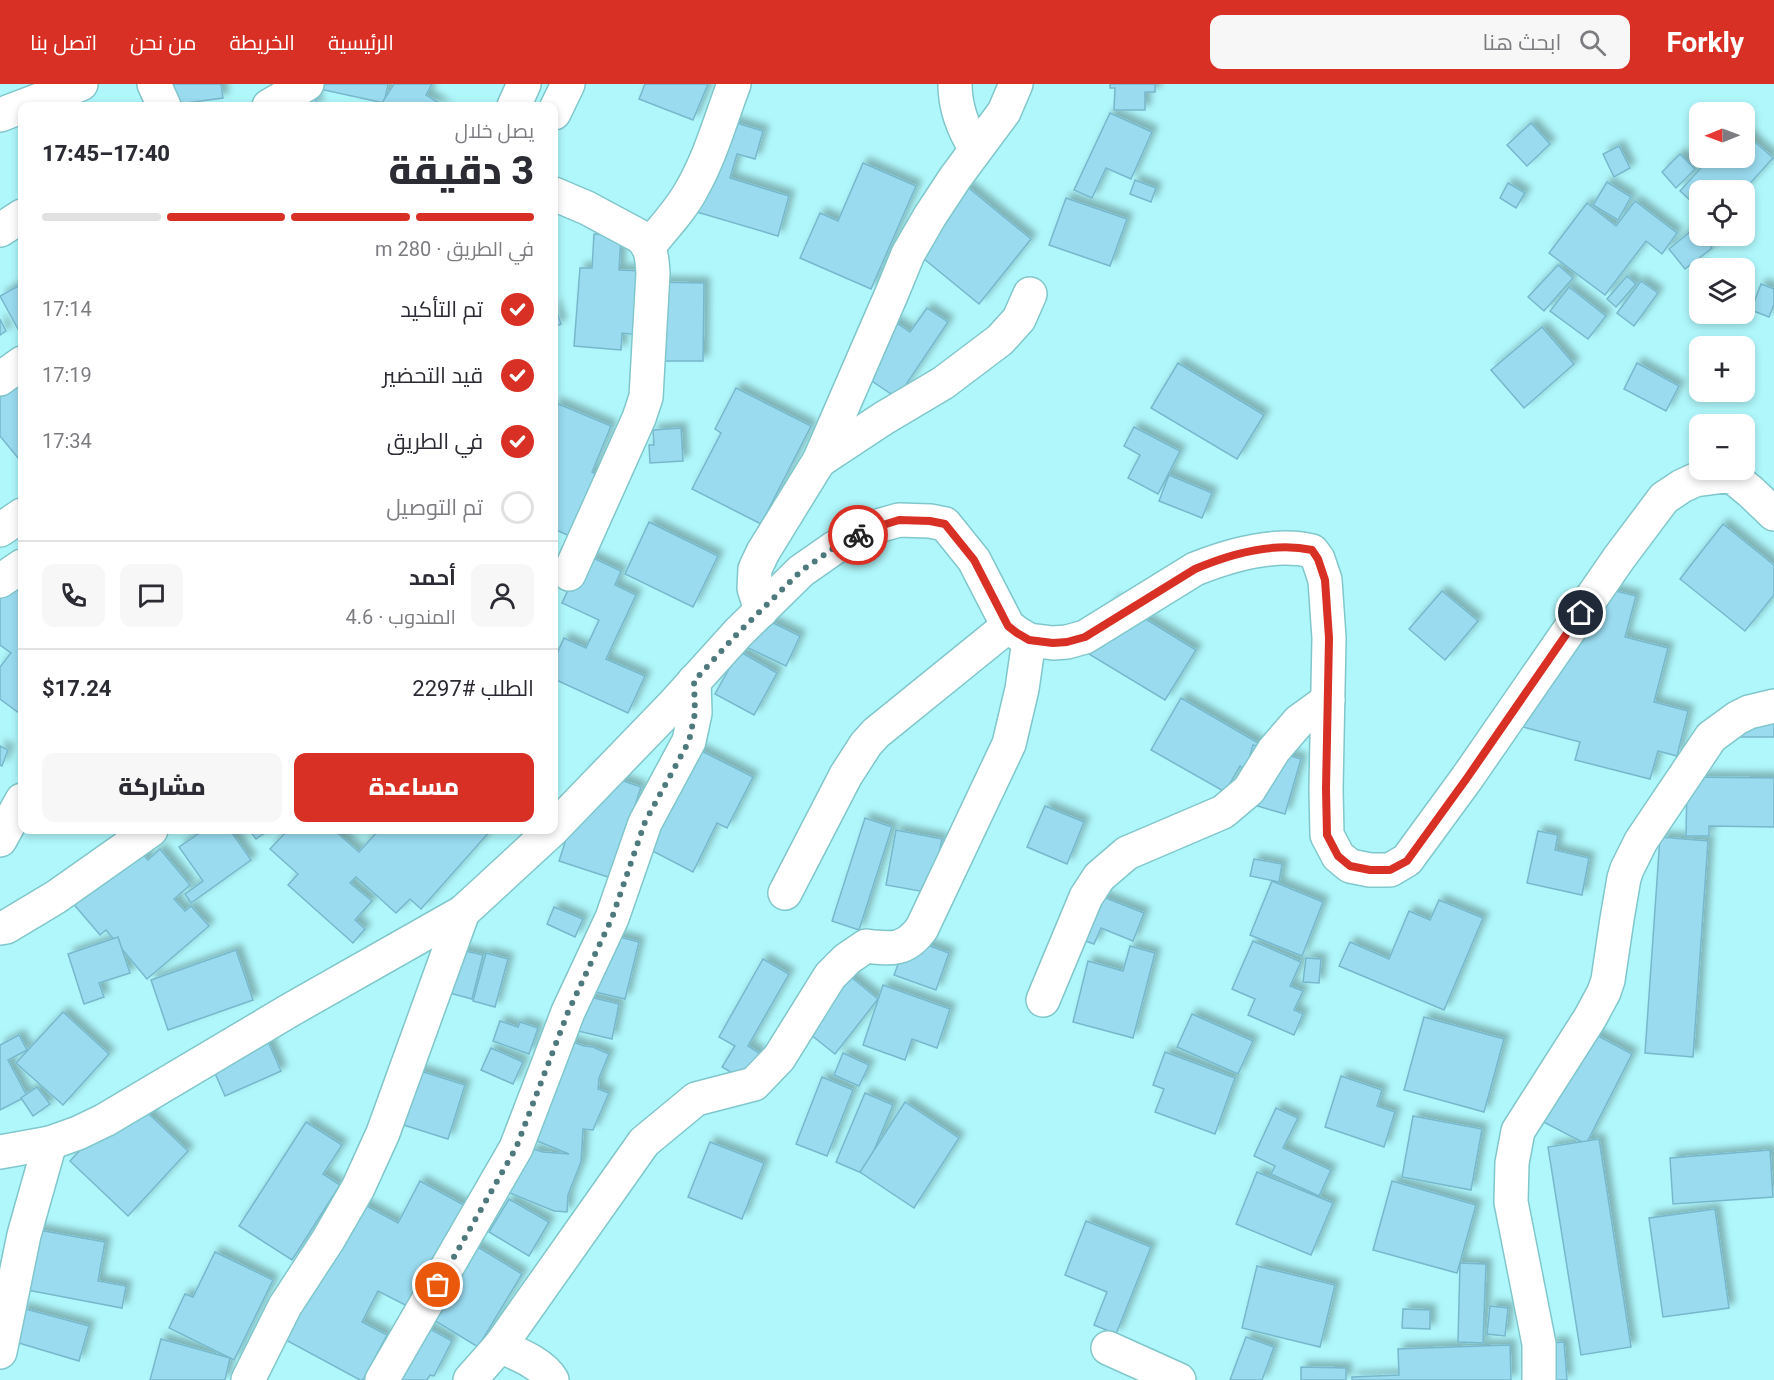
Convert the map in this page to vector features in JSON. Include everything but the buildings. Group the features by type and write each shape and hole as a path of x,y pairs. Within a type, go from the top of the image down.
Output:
{"street":[{"path":"34,102 81,84"},
{"path":"154,84 162,102"},
{"path":"276,102 307,84"},
{"path":"516,102 524,84"},
{"path":"558,105 568,84"},
{"path":"649,246 679,211 693,187 712,145 734,84"},
{"path":"955,84 955,96 961,122 976,149"},
{"path":"761,611 754,588 756,569 763,552 819,461 908,254 930,216 1004,112 1016,84"},
{"path":"0,115 18,108"},
{"path":"558,196 587,208 641,237 649,246 653,273 646,397 639,418 569,574"},
{"path":"0,230 18,219"},
{"path":"819,461 943,383 1000,340 1019,319 1030,294"},
{"path":"0,379 18,366"},
{"path":"1019,633 1053,643 1085,637 1195,569 1229,556 1269,550 1300,548 1312,550 1318,559 1325,580 1329,638 1327,835 1338,856 1350,866 1370,870 1390,870 1407,861 1619,558 1664,498 1695,480 1725,476 1734,478 1774,514"},
{"path":"0,530 18,518"},
{"path":"470,1380 500,1346 644,1142 696,1099 754,1084 779,1058 830,975 847,959 866,946 889,949 907,944 916,937 964,842 1009,744 1022,688 1019,633 974,560 945,524 899,520 867,530 834,548 801,571 738,633 558,824"},
{"path":"0,581 18,569"},
{"path":"785,892 846,775 866,744 876,733 1019,633"},
{"path":"382,1380 516,1148 568,1012 612,918 645,822 689,741 695,713 694,681"},
{"path":"1043,1000 1086,897 1099,878 1127,853 1223,812 1249,790 1274,750 1299,721 1328,700"},
{"path":"1539,1380 1539,1344 1511,1202 1512,1163 1518,1131 1604,992 1608,980 1624,878 1641,841 1711,737 1749,712 1774,706"},
{"path":"0,840 18,807"},
{"path":"0,928 6,927 56,897 145,834"},
{"path":"0,1152 50,1143 105,1120 292,1008 463,912 548,834"},
{"path":"248,1380 285,1306 328,1240 358,1188 382,1133 463,912"},
{"path":"0,1352 24,1235 50,1143"},
{"path":"500,1346 532,1362 552,1380"},
{"path":"1108,1348 1179,1380"}],"way so far":[{"path":"438,1285 516,1148 568,1012 612,918 645,822 689,741 695,713 694,681 738,633 801,571 834,548 858,535"}],"route":[{"path":"858,535 899,520 945,524 974,560 1008,626 1029,640 1053,643 1085,637 1208,563 1229,556 1260,551 1300,548 1312,550 1318,559 1325,580 1329,638 1327,835 1338,856 1350,866 1370,870 1390,870 1407,861 1581,613"}]}
